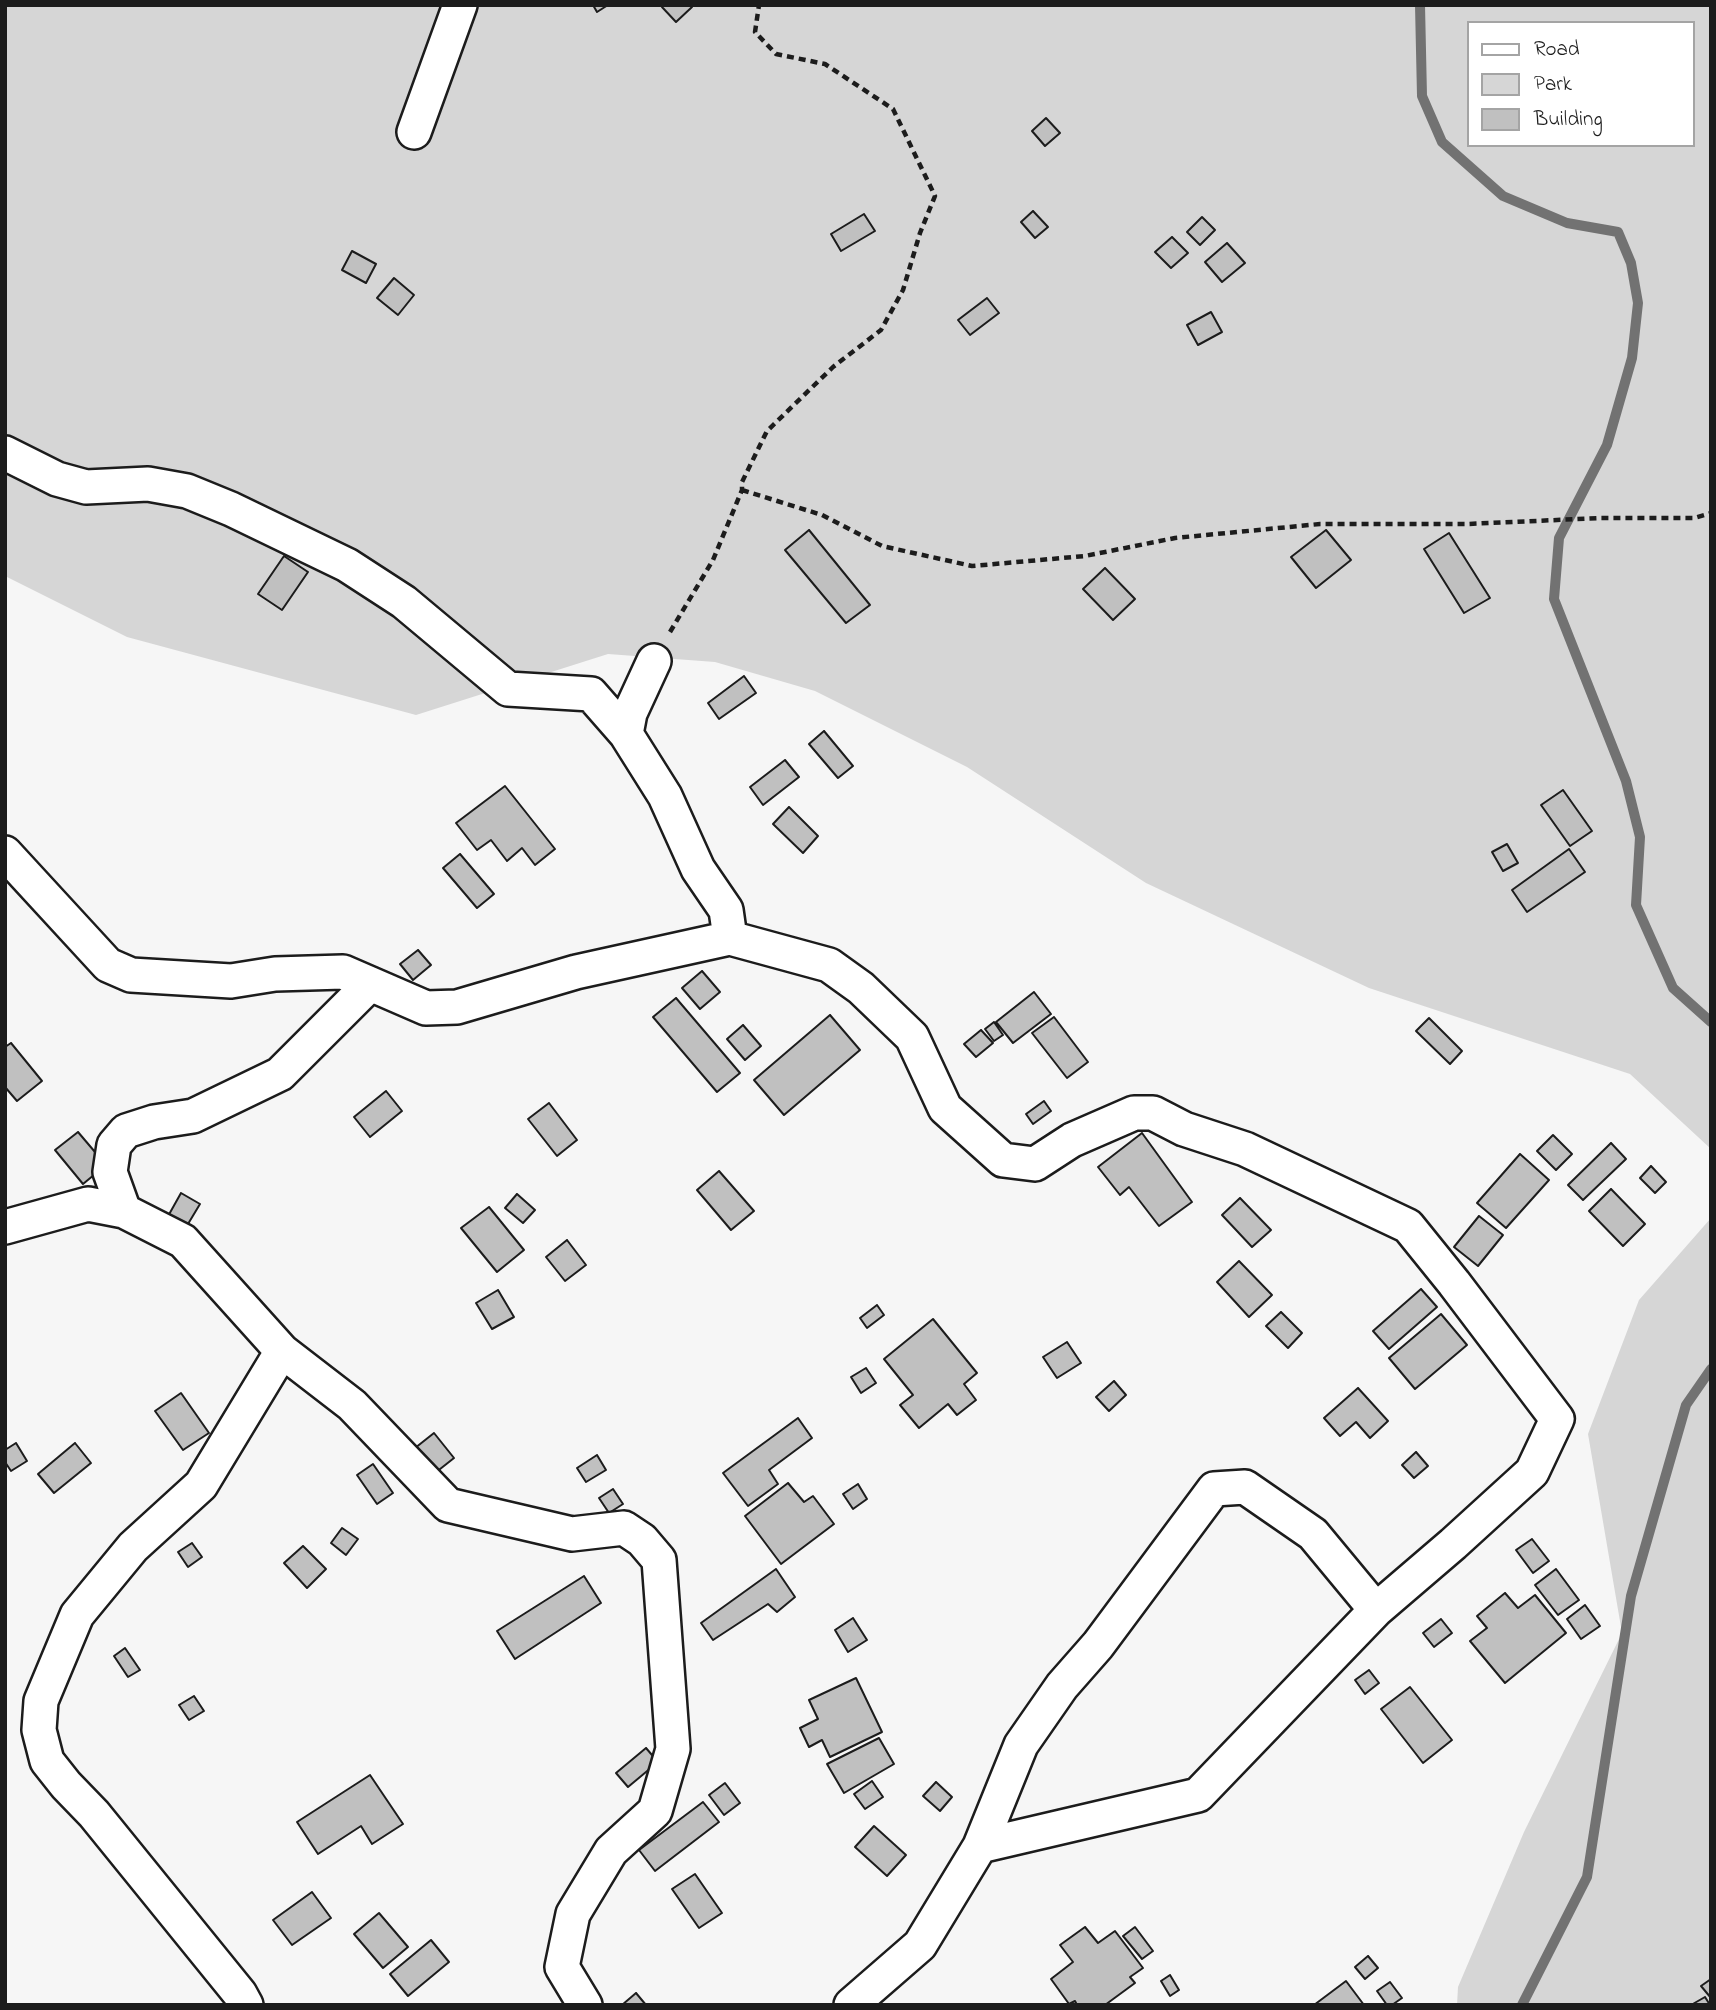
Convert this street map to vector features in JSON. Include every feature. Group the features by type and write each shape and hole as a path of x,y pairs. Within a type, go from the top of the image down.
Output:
{"street":[{"path":"414,132 460,5"},
{"path":"5,453 57,479 86,487 148,484 187,491 241,513 347,565 404,602 508,690 591,694 625,734 665,796 698,869 726,910 730,937"},
{"path":"625,734 630,713 654,661"},
{"path":"5,853 108,965 131,975 231,981 275,974 343,972 426,1008 457,1007 576,972 730,937 829,965 861,988 912,1037 945,1108 1003,1160 1035,1164 1072,1140 1134,1113 1153,1113 1184,1129 1245,1149 1408,1226 1557,1419 1532,1472 1376,1610 1198,1795 980,1846"},
{"path":"124,1211 110,1172 114,1145 126,1131 154,1122 193,1116 280,1074 370,984"},
{"path":"5,1227 88,1204 124,1211 183,1241 282,1351 352,1405 448,1505 572,1534 624,1528 642,1540 659,1560 673,1749 655,1811 611,1851 573,1914 562,1967 585,2005"},
{"path":"246,2005 240,1994 94,1814 47,1761 39,1730 41,1701 77,1615 133,1547 201,1485 282,1351"},
{"path":"852,2005 920,1945 980,1846 1021,1745 1062,1686 1106,1635 1214,1489 1245,1487 1313,1534 1376,1610"}],"path":[{"path":"654,661 713,561 742,490 742,482 768,431 833,367 881,330 904,290 920,233 935,197 893,109 825,64 776,54 755,32 759,5"},
{"path":"742,490 821,514 882,546 972,566 1084,556 1175,538 1320,524 1467,524 1601,518 1694,518 1711,513"}],"green space":[{"path":"5,5 1711,5 1711,1149 1630,1074 1369,988 1146,883 967,767 815,691 715,662 608,654 416,715 127,637 5,576"},
{"path":"1711,1218 1711,2005 1457,2005 1458,1987 1524,1832 1622,1633 1588,1434 1639,1300"}],"building":[{"path":"593,5 608,5 597,12"},
{"path":"662,7 692,7 676,22"},
{"path":"1046,118 1060,133 1045,146 1032,131"},
{"path":"1033,211 1048,227 1035,238 1021,222"},
{"path":"864,214 875,231 841,251 831,234"},
{"path":"1202,217 1215,230 1200,245 1187,232"},
{"path":"1172,237 1188,253 1171,268 1155,252"},
{"path":"1227,243 1245,263 1222,282 1205,262"},
{"path":"352,251 376,264 366,283 342,270"},
{"path":"394,278 414,295 398,315 377,298"},
{"path":"987,298 999,313 970,335 958,320"},
{"path":"1211,312 1222,332 1198,345 1187,325"},
{"path":"809,530 870,605 846,623 785,550"},
{"path":"1326,530 1351,560 1316,588 1291,557"},
{"path":"1449,533 1490,598 1464,613 1424,549"},
{"path":"284,556 308,572 282,610 258,594"},
{"path":"1105,568 1135,599 1113,620 1083,589"},
{"path":"744,676 756,693 719,719 708,703"},
{"path":"824,731 853,766 838,778 809,744"},
{"path":"785,760 799,777 763,805 750,787"},
{"path":"505,786 555,849 535,865 522,848 507,861 491,840 477,850 456,823"},
{"path":"1563,790 1592,831 1570,846 1541,805"},
{"path":"789,807 818,836 803,853 773,824"},
{"path":"1507,844 1518,863 1503,871 1492,852"},
{"path":"1569,849 1585,872 1527,912 1512,890"},
{"path":"460,854 494,894 477,908 443,868"},
{"path":"418,950 431,965 413,980 400,964"},
{"path":"702,971 720,992 700,1009 682,988"},
{"path":"1034,992 1051,1014 1013,1043 996,1022"},
{"path":"676,998 740,1073 717,1092 653,1017"},
{"path":"830,1015 860,1050 784,1115 754,1080"},
{"path":"1054,1017 1088,1062 1067,1078 1032,1033"},
{"path":"1429,1018 1462,1051 1450,1064 1416,1031"},
{"path":"994,1022 1003,1035 994,1041 985,1029"},
{"path":"743,1025 761,1046 745,1060 727,1039"},
{"path":"981,1030 993,1043 976,1057 964,1044"},
{"path":"11,1043 42,1081 17,1101 5,1087 5,1047"},
{"path":"386,1091 402,1111 370,1137 354,1117"},
{"path":"1044,1101 1051,1111 1033,1124 1026,1114"},
{"path":"549,1103 577,1140 557,1156 528,1119"},
{"path":"78,1132 106,1165 83,1184 55,1150"},
{"path":"1142,1133 1192,1202 1159,1226 1129,1187 1120,1195 1098,1167"},
{"path":"1553,1135 1572,1154 1556,1170 1537,1151"},
{"path":"1611,1143 1626,1159 1583,1200 1568,1185"},
{"path":"1520,1154 1549,1180 1506,1228 1477,1203"},
{"path":"1651,1166 1666,1182 1655,1193 1640,1178"},
{"path":"719,1171 754,1211 731,1230 697,1190"},
{"path":"1611,1189 1645,1224 1623,1246 1589,1211"},
{"path":"181,1193 200,1204 185,1229 167,1218"},
{"path":"517,1194 535,1210 523,1223 505,1208"},
{"path":"1240,1198 1271,1230 1252,1247 1222,1215"},
{"path":"489,1207 524,1250 497,1272 461,1228"},
{"path":"1479,1216 1503,1235 1478,1266 1454,1247"},
{"path":"567,1240 586,1265 565,1281 546,1257"},
{"path":"1239,1261 1272,1295 1249,1317 1217,1282"},
{"path":"1421,1289 1437,1307 1389,1349 1373,1331"},
{"path":"498,1290 514,1317 492,1329 476,1303"},
{"path":"877,1305 884,1315 867,1328 860,1318"},
{"path":"1281,1312 1302,1333 1288,1348 1266,1326"},
{"path":"1441,1314 1467,1345 1415,1389 1389,1358"},
{"path":"933,1319 977,1373 964,1384 976,1400 957,1415 948,1404 919,1428 900,1405 913,1395 884,1359"},
{"path":"1067,1342 1081,1363 1057,1378 1043,1357"},
{"path":"866,1368 876,1383 861,1393 851,1377"},
{"path":"1114,1381 1126,1395 1109,1411 1096,1397"},
{"path":"1358,1388 1388,1421 1370,1438 1356,1422 1340,1436 1324,1418"},
{"path":"181,1393 209,1433 183,1450 155,1411"},
{"path":"798,1418 812,1438 769,1470 778,1484 748,1506 723,1473"},
{"path":"434,1433 454,1458 430,1477 410,1452"},
{"path":"16,1443 27,1461 11,1471 5,1462 5,1450"},
{"path":"75,1443 91,1463 54,1493 38,1474"},
{"path":"1416,1452 1428,1466 1414,1478 1402,1465"},
{"path":"597,1455 606,1470 586,1482 577,1468"},
{"path":"373,1464 393,1493 377,1504 357,1475"},
{"path":"788,1483 804,1502 813,1496 834,1524 781,1564 745,1516"},
{"path":"858,1484 867,1499 853,1509 843,1494"},
{"path":"613,1489 623,1504 609,1513 599,1498"},
{"path":"342,1528 358,1539 346,1555 331,1543"},
{"path":"1532,1539 1549,1561 1533,1573 1516,1550"},
{"path":"192,1543 202,1557 188,1567 178,1552"},
{"path":"303,1546 326,1569 307,1588 284,1563"},
{"path":"776,1569 795,1597 777,1612 768,1604 713,1640 701,1623"},
{"path":"1556,1569 1579,1600 1558,1615 1535,1585"},
{"path":"584,1576 601,1603 515,1659 497,1631"},
{"path":"1505,1593 1518,1608 1535,1595 1566,1633 1505,1683 1470,1641 1487,1628 1477,1616"},
{"path":"1585,1605 1600,1626 1581,1639 1567,1619"},
{"path":"853,1618 867,1640 848,1652 835,1630"},
{"path":"1441,1619 1452,1633 1434,1647 1423,1633"},
{"path":"125,1648 140,1670 128,1677 114,1656"},
{"path":"1369,1670 1379,1683 1365,1694 1355,1680"},
{"path":"856,1678 882,1732 830,1757 822,1740 809,1747 800,1728 818,1719 809,1700"},
{"path":"1410,1687 1452,1740 1423,1763 1381,1709"},
{"path":"194,1696 204,1711 189,1720 179,1705"},
{"path":"879,1738 894,1764 844,1793 827,1764"},
{"path":"646,1748 658,1762 628,1787 616,1773"},
{"path":"370,1775 403,1824 372,1844 361,1826 318,1854 297,1822"},
{"path":"872,1781 883,1797 865,1809 854,1794"},
{"path":"936,1782 952,1797 940,1811 923,1796"},
{"path":"725,1783 740,1803 724,1815 709,1795"},
{"path":"703,1802 719,1822 655,1871 639,1850"},
{"path":"874,1826 906,1855 887,1876 855,1847"},
{"path":"695,1874 722,1913 699,1928 672,1889"},
{"path":"312,1892 331,1918 292,1945 273,1920"},
{"path":"379,1913 408,1947 383,1968 354,1934"},
{"path":"1085,1927 1098,1943 1115,1931 1143,1968 1130,1977 1135,1983 1105,2005 1077,2005 1075,2001 1069,2004 1051,1979 1073,1962 1060,1945"},
{"path":"1135,1927 1153,1951 1142,1959 1123,1936"},
{"path":"431,1940 449,1962 408,1996 390,1974"},
{"path":"1368,1956 1378,1968 1365,1979 1355,1967"},
{"path":"1170,1975 1179,1990 1170,1996 1161,1981"},
{"path":"1711,1979 1711,1998 1701,1986"},
{"path":"1346,1981 1364,2005 1314,2005"},
{"path":"1390,1982 1402,1998 1392,2005 1387,2005 1377,1991"},
{"path":"636,1993 646,2005 622,2005"},
{"path":"1705,1997 1710,2005 1691,2005"}],"waterway":[{"path":"1420,5 1422,96 1442,142 1503,196 1567,223 1618,232 1631,263 1638,303 1632,358 1607,445 1559,538 1554,599 1626,781 1640,837 1636,905 1673,988 1711,1022"},
{"path":"1522,2005 1587,1877 1631,1596 1686,1405 1711,1369"}]}
